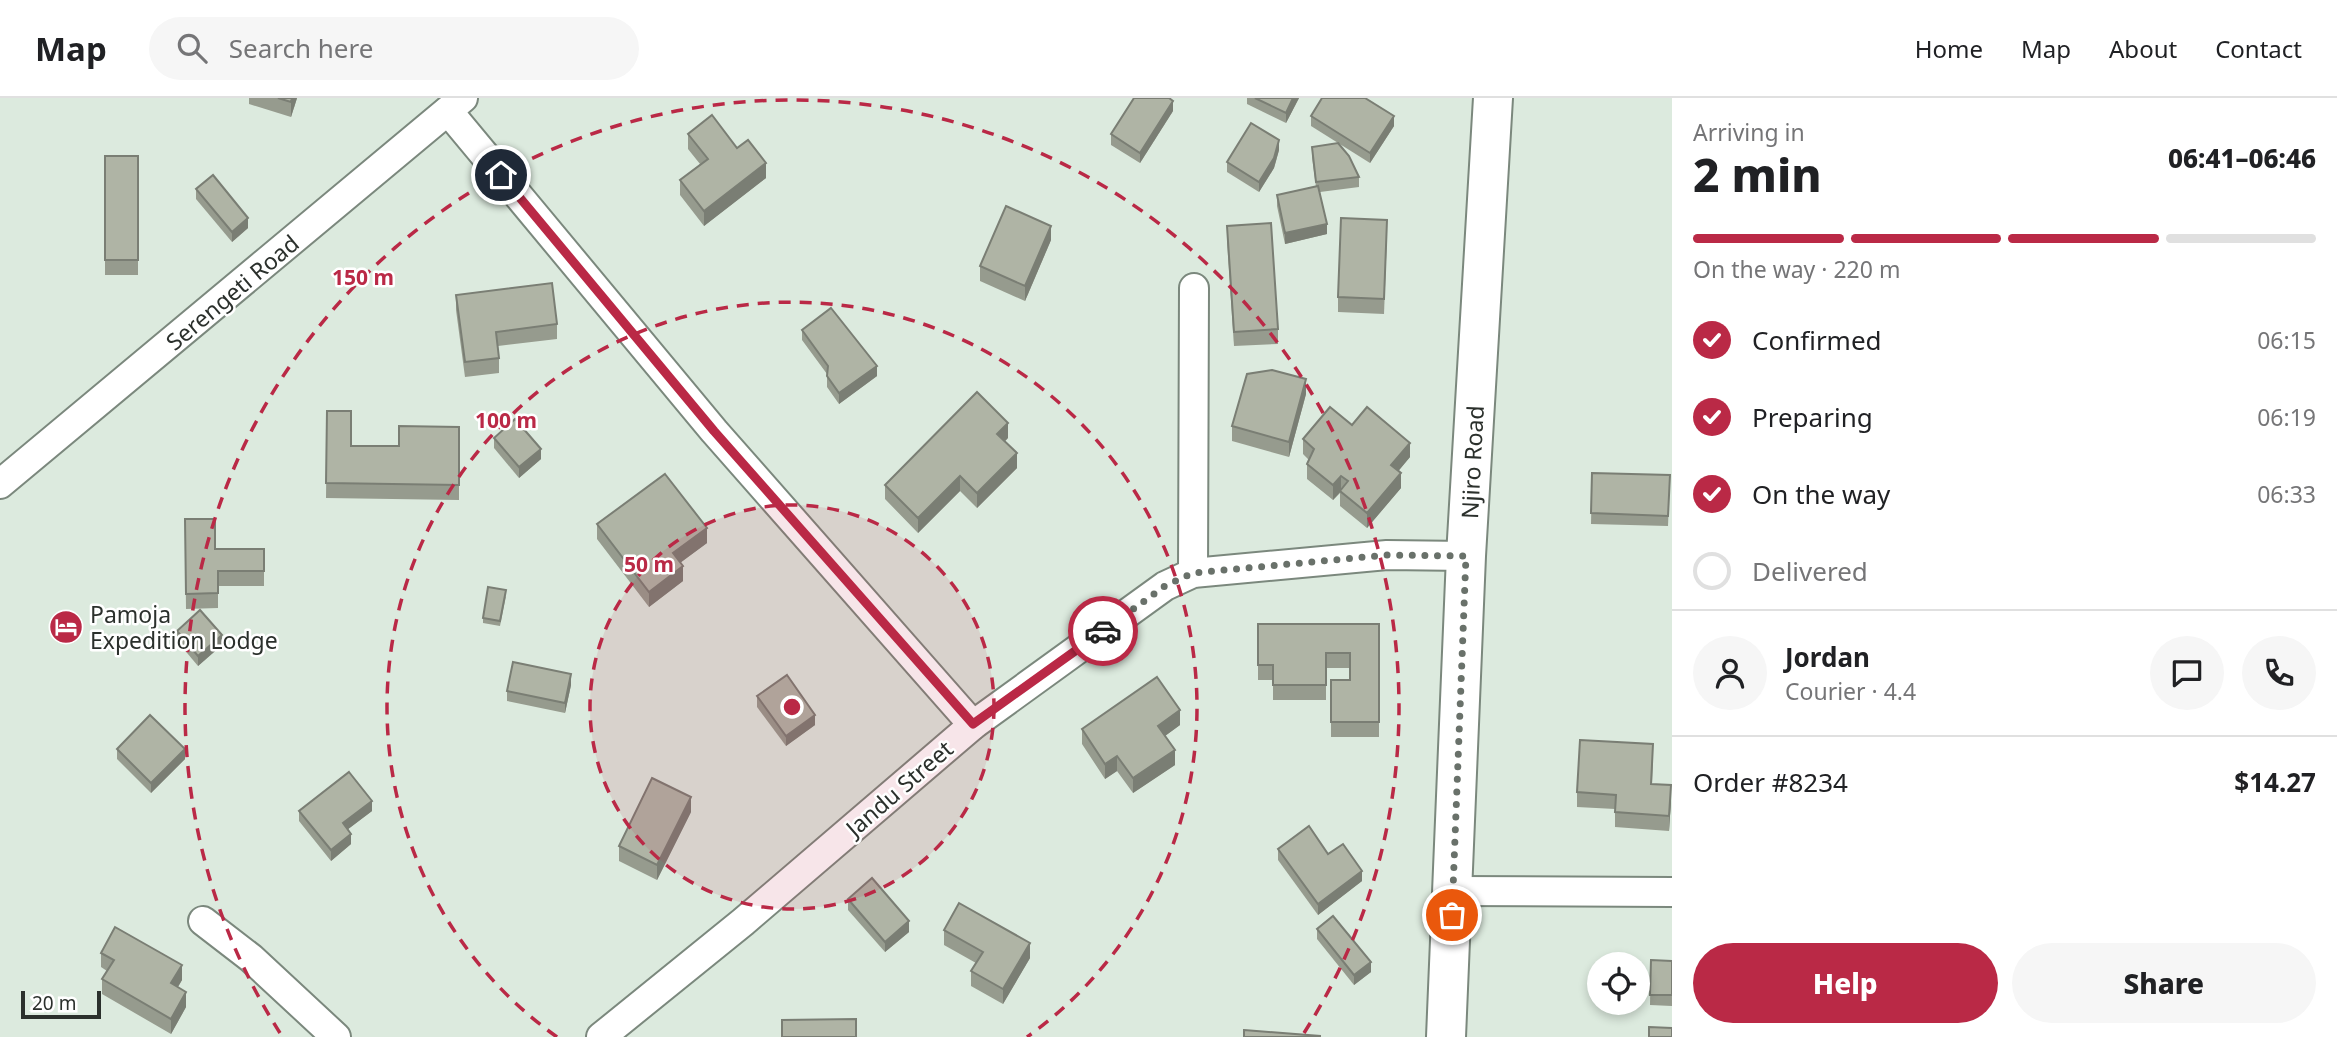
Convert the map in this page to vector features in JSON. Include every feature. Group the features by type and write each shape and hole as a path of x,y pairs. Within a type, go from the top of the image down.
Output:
{"street":[{"name":"Njiro Road","path":"1446,1037 1466,556 1493,98"},
{"name":"Serengeti Road","path":"0,484 456,105"},
{"path":"456,105 714,431 973,724"},
{"path":"1193,573 1194,288"},
{"name":"Jandu Street","path":"601,1037 743,922 973,724 1165,586 1193,573 1387,555 1466,556"},
{"path":"1453,891 1672,892"},
{"path":"203,921 251,958 336,1037"}],"building":[{"path":"1134,98 1169,98 1173,101 1140,153 1111,134"},
{"path":"1255,98 1293,98 1286,113"},
{"path":"1322,98 1365,98 1394,116 1370,153 1311,116"},
{"path":"712,115 737,148 748,140 766,163 704,211 680,180 708,159 688,134"},
{"path":"1251,123 1279,140 1274,158 1259,182 1227,162"},
{"path":"1338,143 1349,156 1359,177 1316,182 1312,147"},
{"path":"105,156 138,156 138,260 105,260"},
{"path":"213,175 248,218 232,232 196,189"},
{"path":"1318,186 1327,224 1285,233 1277,195"},
{"path":"1006,206 1051,226 1025,286 980,266"},
{"path":"1341,218 1387,220 1384,299 1338,297"},
{"path":"1271,223 1278,329 1234,332 1227,226"},
{"path":"552,283 557,324 496,332 499,358 465,362 456,295"},
{"path":"831,308 877,366 839,393 827,376 828,366 802,330"},
{"path":"1272,370 1306,379 1289,442 1232,426 1247,374"},
{"path":"977,392 1008,423 997,434 1017,453 977,493 960,476 918,518 885,485"},
{"path":"1330,407 1352,425 1367,407 1410,443 1391,465 1401,473 1367,513 1340,491 1348,481 1341,476 1333,485 1307,464 1314,449 1303,439"},
{"path":"327,411 351,411 351,446 399,446 399,426 459,427 459,485 326,483"},
{"path":"515,419 541,449 519,467 494,438"},
{"path":"1592,473 1670,475 1668,516 1591,513"},
{"path":"665,474 707,528 673,553 683,566 649,592 597,524"},
{"path":"185,519 215,519 215,549 264,549 264,571 218,571 218,593 186,594"},
{"path":"488,587 506,590 500,621 483,618"},
{"path":"200,610 222,635 198,656 177,631"},
{"path":"1258,624 1379,624 1379,722 1331,722 1331,680 1350,680 1350,653 1326,653 1326,685 1273,685 1273,665 1258,665"},
{"path":"513,662 571,674 565,703 507,691"},
{"path":"787,675 815,715 786,736 757,696"},
{"path":"1157,677 1180,710 1158,726 1175,750 1133,778 1117,756 1105,764 1082,729"},
{"path":"150,715 185,749 151,783 117,749"},
{"path":"1580,740 1653,744 1651,784 1671,785 1669,816 1615,812 1616,795 1577,792"},
{"path":"349,772 372,801 343,823 351,834 331,850 299,811"},
{"path":"652,778 691,797 657,865 619,846"},
{"path":"1309,826 1328,854 1343,844 1362,871 1318,904 1278,849"},
{"path":"872,878 909,921 885,942 848,899"},
{"path":"959,903 1030,943 1003,989 971,971 983,952 944,930"},
{"path":"1333,916 1371,962 1354,975 1317,929"},
{"path":"115,927 182,965 171,983 186,992 171,1019 102,979 114,960 101,953"},
{"path":"1651,960 1672,961 1672,995 1650,995"},
{"path":"856,1019 856,1037 782,1037 782,1020"},
{"path":"1649,1027 1672,1028 1672,1037 1649,1037"},
{"path":"1244,1030 1320,1036 1320,1037 1244,1037"}],"way so far":[{"path":"1103,631 1165,586 1193,573 1387,555 1466,556 1452,915"}],"place":[{"name":"Pamoja Expedition Lodge","path":"66,627"}],"route":[{"path":"501,175 714,431 973,724 1103,631"}]}
